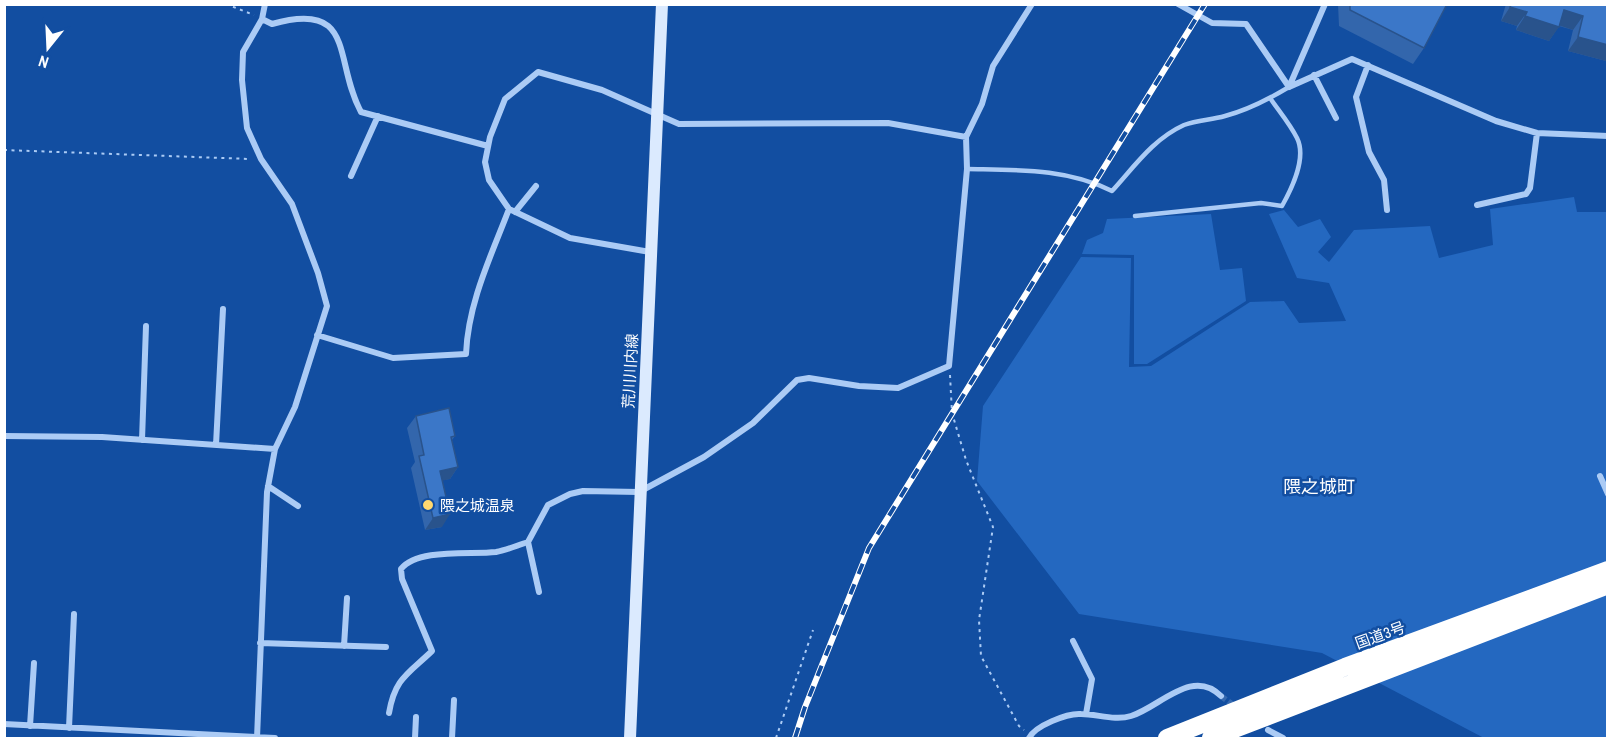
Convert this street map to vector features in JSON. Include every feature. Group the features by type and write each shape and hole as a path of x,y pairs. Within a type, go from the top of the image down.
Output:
{"highway":[{"name":"国道3号","path":"1178,736 1345,667 1608,570"},
{"path":"1211,738 1608,585"}],"main road":[{"name":"荒川川内線","path":"630,738 662,4"}],"street":[{"path":"539,592 528,542 548,505 570,494 583,491 639,492 704,457 753,423 797,380 809,378 859,386 898,388 949,366 967,169 966,137 982,104 993,66 1032,4"},
{"path":"1178,4 1212,23 1246,24 1289,87"},
{"path":"1289,87 1325,4"},
{"path":"257,738 268,486 275,449 295,407 327,306 318,273 292,204 261,159 247,128 242,80 243,52 262,19 265,5"},
{"path":"262,19 272,24 294,17 313,16 332,26 340,43 352,96 361,112 488,146"},
{"path":"1289,87 1352,59 1496,121 1536,133 1608,136"},
{"path":"1368,65 1356,97 1369,152 1384,180 1388,210"},
{"path":"650,252 570,237 512,210 489,180 485,162 488,146 505,99 538,72 602,90 656,116 679,124 888,123 966,137"},
{"path":"1314,75 1336,118"},
{"path":"351,176 378,116"},
{"path":"1477,205 1526,194 1530,188 1536,133"},
{"path":"318,335 393,358 466,354 467,328 485,271 512,210 536,186"},
{"path":"216,445 223,309"},
{"path":"142,440 146,326"},
{"path":"4,436 142,440 275,449"},
{"path":"1600,476 1608,494"},
{"path":"268,486 298,506"},
{"path":"389,713 392,693 404,676 432,651 402,579 401,569 407,562 424,556 500,551 528,542"},
{"path":"344,646 347,598"},
{"path":"69,728 74,614"},
{"path":"1073,641 1092,679 1086,714"},
{"path":"260,643 386,647"},
{"path":"30,726 33,663"},
{"path":"1029,737 1034,731 1078,713 1117,718 1131,716 1182,689 1200,685 1213,688 1221,696"},
{"path":"452,738 454,700"},
{"path":"415,738 416,717"},
{"path":"4,724 274,738"},
{"path":"1268,730 1283,738"}],"lane":[{"path":"967,169 1052,171 1096,182 1112,191 1147,151 1173,132 1202,119 1224,116 1270,98 1289,87"},
{"path":"1135,216 1261,203 1282,206 1293,187 1300,155 1299,140 1270,98"}],"path":[{"path":"226,4 262,19"},
{"path":"4,150 261,159"},
{"path":"949,366 952,413 966,460 993,527 979,620 981,656 1019,726 1029,737"},
{"path":"776,738 813,630"}],"shaded area":[{"path":"1574,197 1577,212 1607,212 1607,738 1484,738 1322,653 1079,614 977,481 983,406 1081,257 1131,258 1129,367 1151,366 1250,302 1284,301 1299,323 1346,321 1329,283 1297,278 1269,214 1284,210 1298,227 1320,219 1331,237 1318,252 1329,262 1354,230 1430,226 1439,258 1493,245 1490,209"},
{"path":"1211,214 1220,270 1242,268 1246,301 1147,364 1134,364 1134,255 1082,254 1087,240 1103,233 1107,219"}],"building":[{"path":"1350,4 1447,4 1424,48 1350,10"},
{"path":"1511,4 1608,4 1608,45 1578,37 1583,16 1564,10 1559,27 1525,16 1527,12 1510,7"},
{"path":"449,408 455,436 451,437 458,467 440,471 450,514 433,518 419,456 424,455 416,416"}],"tunnel":[{"path":"1221,696 1236,707"}],"railway":[{"path":"795,738 805,707 869,548 1205,4"}],"place":[{"name":"隈之城温泉","path":"428,505"}],"district":[{"name":"隈之城町","path":"1319,486"}]}
